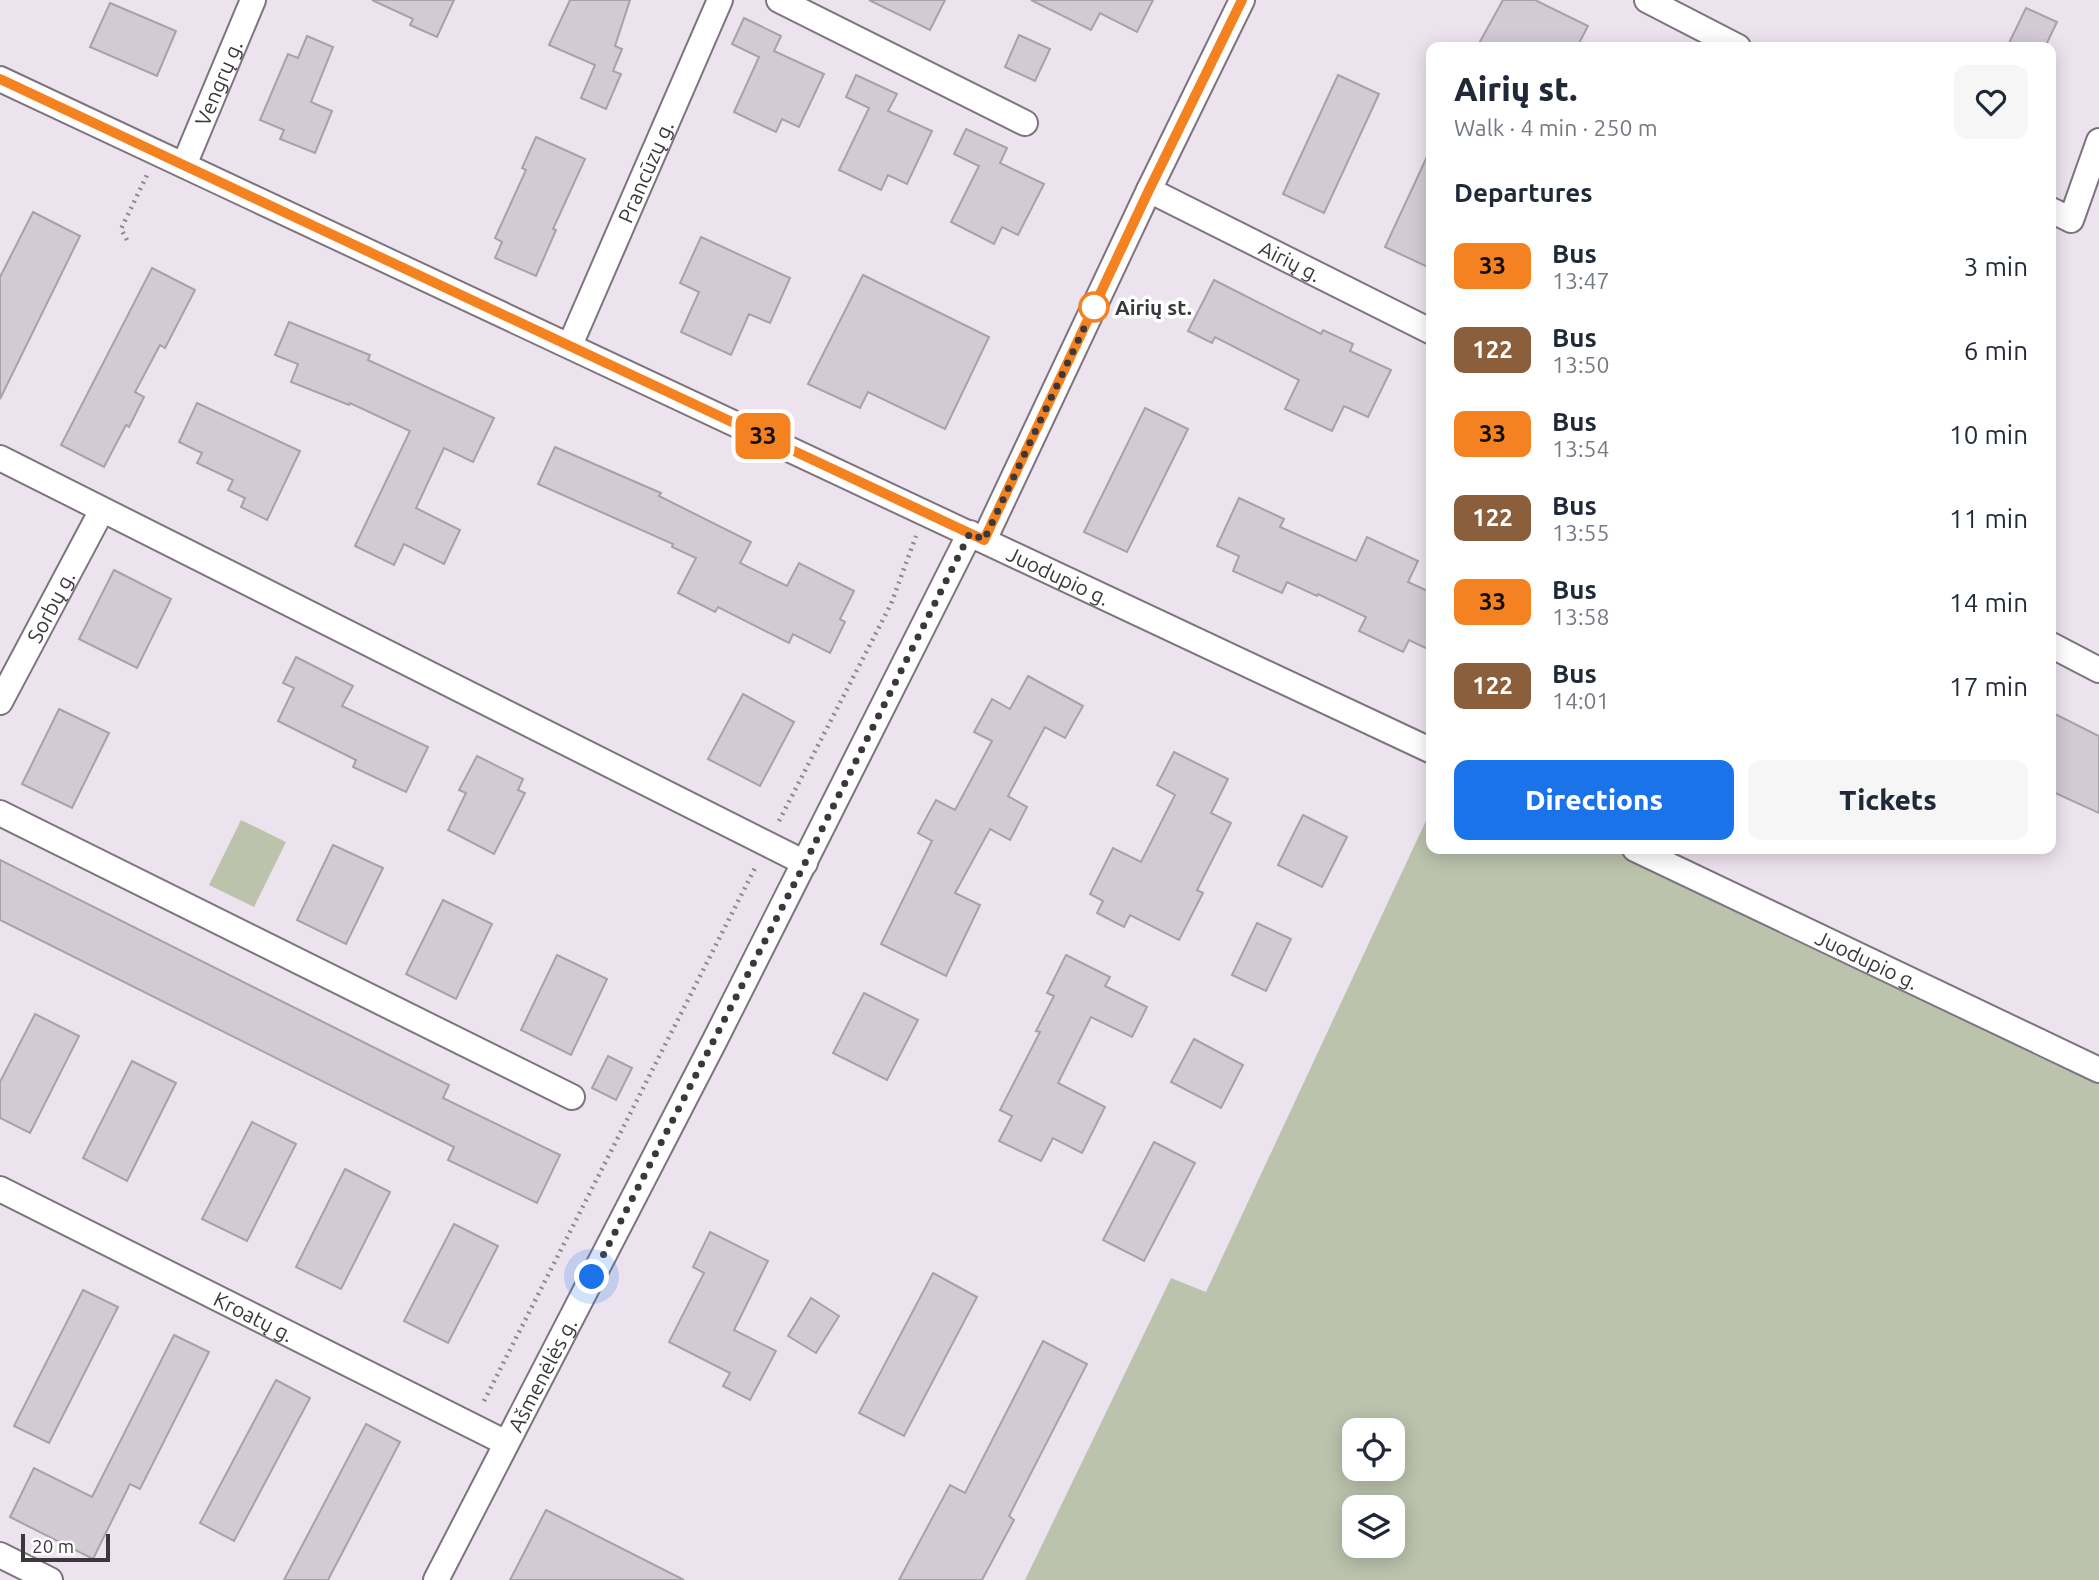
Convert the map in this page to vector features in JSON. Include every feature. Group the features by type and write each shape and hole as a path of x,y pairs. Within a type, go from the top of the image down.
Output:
{"street":[{"name":"Vengrų g.","path":"184,165 253,0"},
{"name":"Prancūzų g.","path":"570,345 720,0"},
{"path":"779,0 1025,123"},
{"name":"Ašmenėlės g.","path":"436,1580 805,863 977,537 1242,0"},
{"path":"1647,0 1728,42"},
{"name":"Juodupio g.","path":"0,79 1426,748"},
{"path":"2061,215 2099,141"},
{"name":"Airių g.","path":"1149,190 1426,329"},
{"path":"0,458 805,863"},
{"name":"Sorbų g.","path":"0,702 102,510"},
{"path":"2056,648 2099,670"},
{"path":"0,813 572,1097"},
{"name":"Juodupio g.","path":"1645,854 2099,1070"},
{"name":"Kroatų g.","path":"0,1189 506,1443"},
{"path":"0,1555 50,1580"}],"path":[{"path":"127,240 121,229 159,153"},
{"path":"471,1426 891,604 925,512"}],"green space":[{"path":"241,820 286,842 254,907 209,885"},
{"path":"1426,821 1426,854 1633,854 2099,1081 2099,1580 1025,1580 1171,1278 1206,1292"}],"building":[{"path":"372,0 454,0 437,37 410,25 413,19"},
{"path":"570,0 630,0 615,46 622,49 613,71 621,74 606,109 581,98 595,65 549,45"},
{"path":"869,0 945,0 930,30"},
{"path":"1031,0 1153,0 1137,32 1100,13 1091,30"},
{"path":"1503,0 1535,0 1588,26 1580,42 1480,42"},
{"path":"110,3 176,31 157,76 90,47"},
{"path":"2026,8 2057,22 2047,42 2009,42"},
{"path":"744,18 781,36 774,51 824,74 799,127 782,119 776,132 734,112 759,57 732,44"},
{"path":"1019,35 1050,49 1035,81 1005,67"},
{"path":"307,36 333,47 311,102 332,111 315,153 280,139 284,130 260,120 288,54 298,58"},
{"path":"856,75 897,94 888,111 932,131 907,184 888,175 881,190 839,170 869,108 846,97"},
{"path":"1338,75 1379,94 1324,213 1283,194"},
{"path":"966,129 1007,148 1000,163 1044,184 1018,235 1002,227 994,244 951,222 979,166 954,154"},
{"path":"536,137 585,159 553,229 556,230 536,276 495,258 502,242 495,238 526,170 522,168"},
{"path":"1426,159 1426,266 1385,247"},
{"path":"33,212 80,236 0,399 0,277"},
{"path":"701,237 790,278 770,323 749,314 731,355 681,332 699,292 680,283"},
{"path":"152,268 195,290 165,348 160,345 135,392 144,397 104,467 61,445"},
{"path":"863,275 989,337 945,429 868,392 860,408 808,384"},
{"path":"1214,280 1321,334 1323,330 1353,344 1350,351 1391,370 1368,417 1344,406 1332,431 1285,409 1299,380 1215,337 1212,343 1188,331"},
{"path":"289,322 370,355 368,360 494,418 473,462 444,448 416,508 460,530 444,564 404,544 394,565 355,546 410,431 350,403 349,405 291,382 298,364 275,355"},
{"path":"197,403 300,451 267,520 241,507 245,498 228,490 233,480 197,463 202,453 179,442"},
{"path":"1145,408 1188,429 1127,552 1084,532"},
{"path":"555,447 661,493 659,496 751,542 740,563 787,586 799,563 854,591 840,619 845,622 830,653 793,634 789,643 718,607 715,612 678,593 696,558 672,547 673,544 538,484"},
{"path":"1239,498 1284,519 1280,527 1356,561 1367,537 1418,561 1408,582 1426,590 1426,648 1409,640 1403,652 1359,631 1366,617 1318,594 1317,596 1287,582 1282,593 1233,571 1239,556 1217,546"},
{"path":"114,570 171,599 137,668 79,639"},
{"path":"296,657 353,686 342,706 428,747 406,792 353,767 356,760 278,721 294,688 283,683"},
{"path":"1028,676 1083,706 1065,738 1045,727 1008,796 1027,807 1010,840 990,829 955,893 980,905 946,976 881,944 932,841 918,833 936,800 955,810 992,741 974,732 992,699 1010,709"},
{"path":"743,694 794,722 760,786 708,759"},
{"path":"59,709 109,733 72,808 22,784"},
{"path":"2056,714 2099,736 2099,813 2056,793"},
{"path":"1174,752 1228,779 1211,813 1231,823 1197,890 1203,893 1179,940 1130,915 1124,927 1097,913 1103,901 1090,894 1113,848 1141,862 1175,795 1157,785"},
{"path":"477,756 523,779 518,790 525,793 494,854 448,830 466,793 459,790"},
{"path":"1303,815 1347,837 1322,887 1278,865"},
{"path":"333,845 383,868 346,944 297,920"},
{"path":"0,860 449,1085 443,1098 560,1155 537,1203 448,1160 454,1147 0,920"},
{"path":"443,900 492,924 456,999 406,974"},
{"path":"1257,923 1291,939 1266,991 1232,975"},
{"path":"557,955 607,979 571,1055 521,1030"},
{"path":"1066,955 1110,977 1105,986 1147,1007 1132,1037 1091,1017 1058,1083 1105,1107 1082,1153 1053,1138 1041,1161 999,1141 1012,1116 1000,1110 1040,1032 1036,1031 1054,996 1047,993"},
{"path":"864,993 918,1020 887,1080 833,1053"},
{"path":"35,1014 79,1036 30,1133 0,1118 0,1082"},
{"path":"1194,1039 1243,1065 1221,1108 1171,1082"},
{"path":"608,1056 632,1068 616,1100 592,1088"},
{"path":"132,1061 176,1083 127,1181 83,1158"},
{"path":"252,1122 296,1144 247,1241 202,1219"},
{"path":"1154,1142 1195,1163 1144,1261 1103,1240"},
{"path":"345,1169 390,1192 341,1289 296,1267"},
{"path":"454,1224 498,1246 448,1343 404,1321"},
{"path":"710,1232 768,1261 734,1330 776,1351 750,1400 723,1386 730,1373 669,1342 704,1273 693,1267"},
{"path":"933,1273 977,1297 904,1436 859,1413"},
{"path":"83,1290 118,1307 49,1443 14,1426"},
{"path":"811,1298 839,1316 816,1353 788,1336"},
{"path":"174,1335 209,1352 140,1489 130,1484 93,1559 10,1517 34,1468 92,1497"},
{"path":"1043,1341 1087,1364 1009,1516 1014,1520 982,1580 899,1580 950,1485 965,1493"},
{"path":"276,1380 310,1398 234,1541 200,1523"},
{"path":"366,1424 400,1442 328,1580 284,1580"},
{"path":"546,1510 684,1580 510,1580"}],"bus line":[{"name":"33","path":"0,79 984,540 1242,0"}],"place":[{"name":"Airių st.","path":"1094,307"}],"route":[{"path":"592,1277 805,863 970,533 984,540 1094,307"}]}
